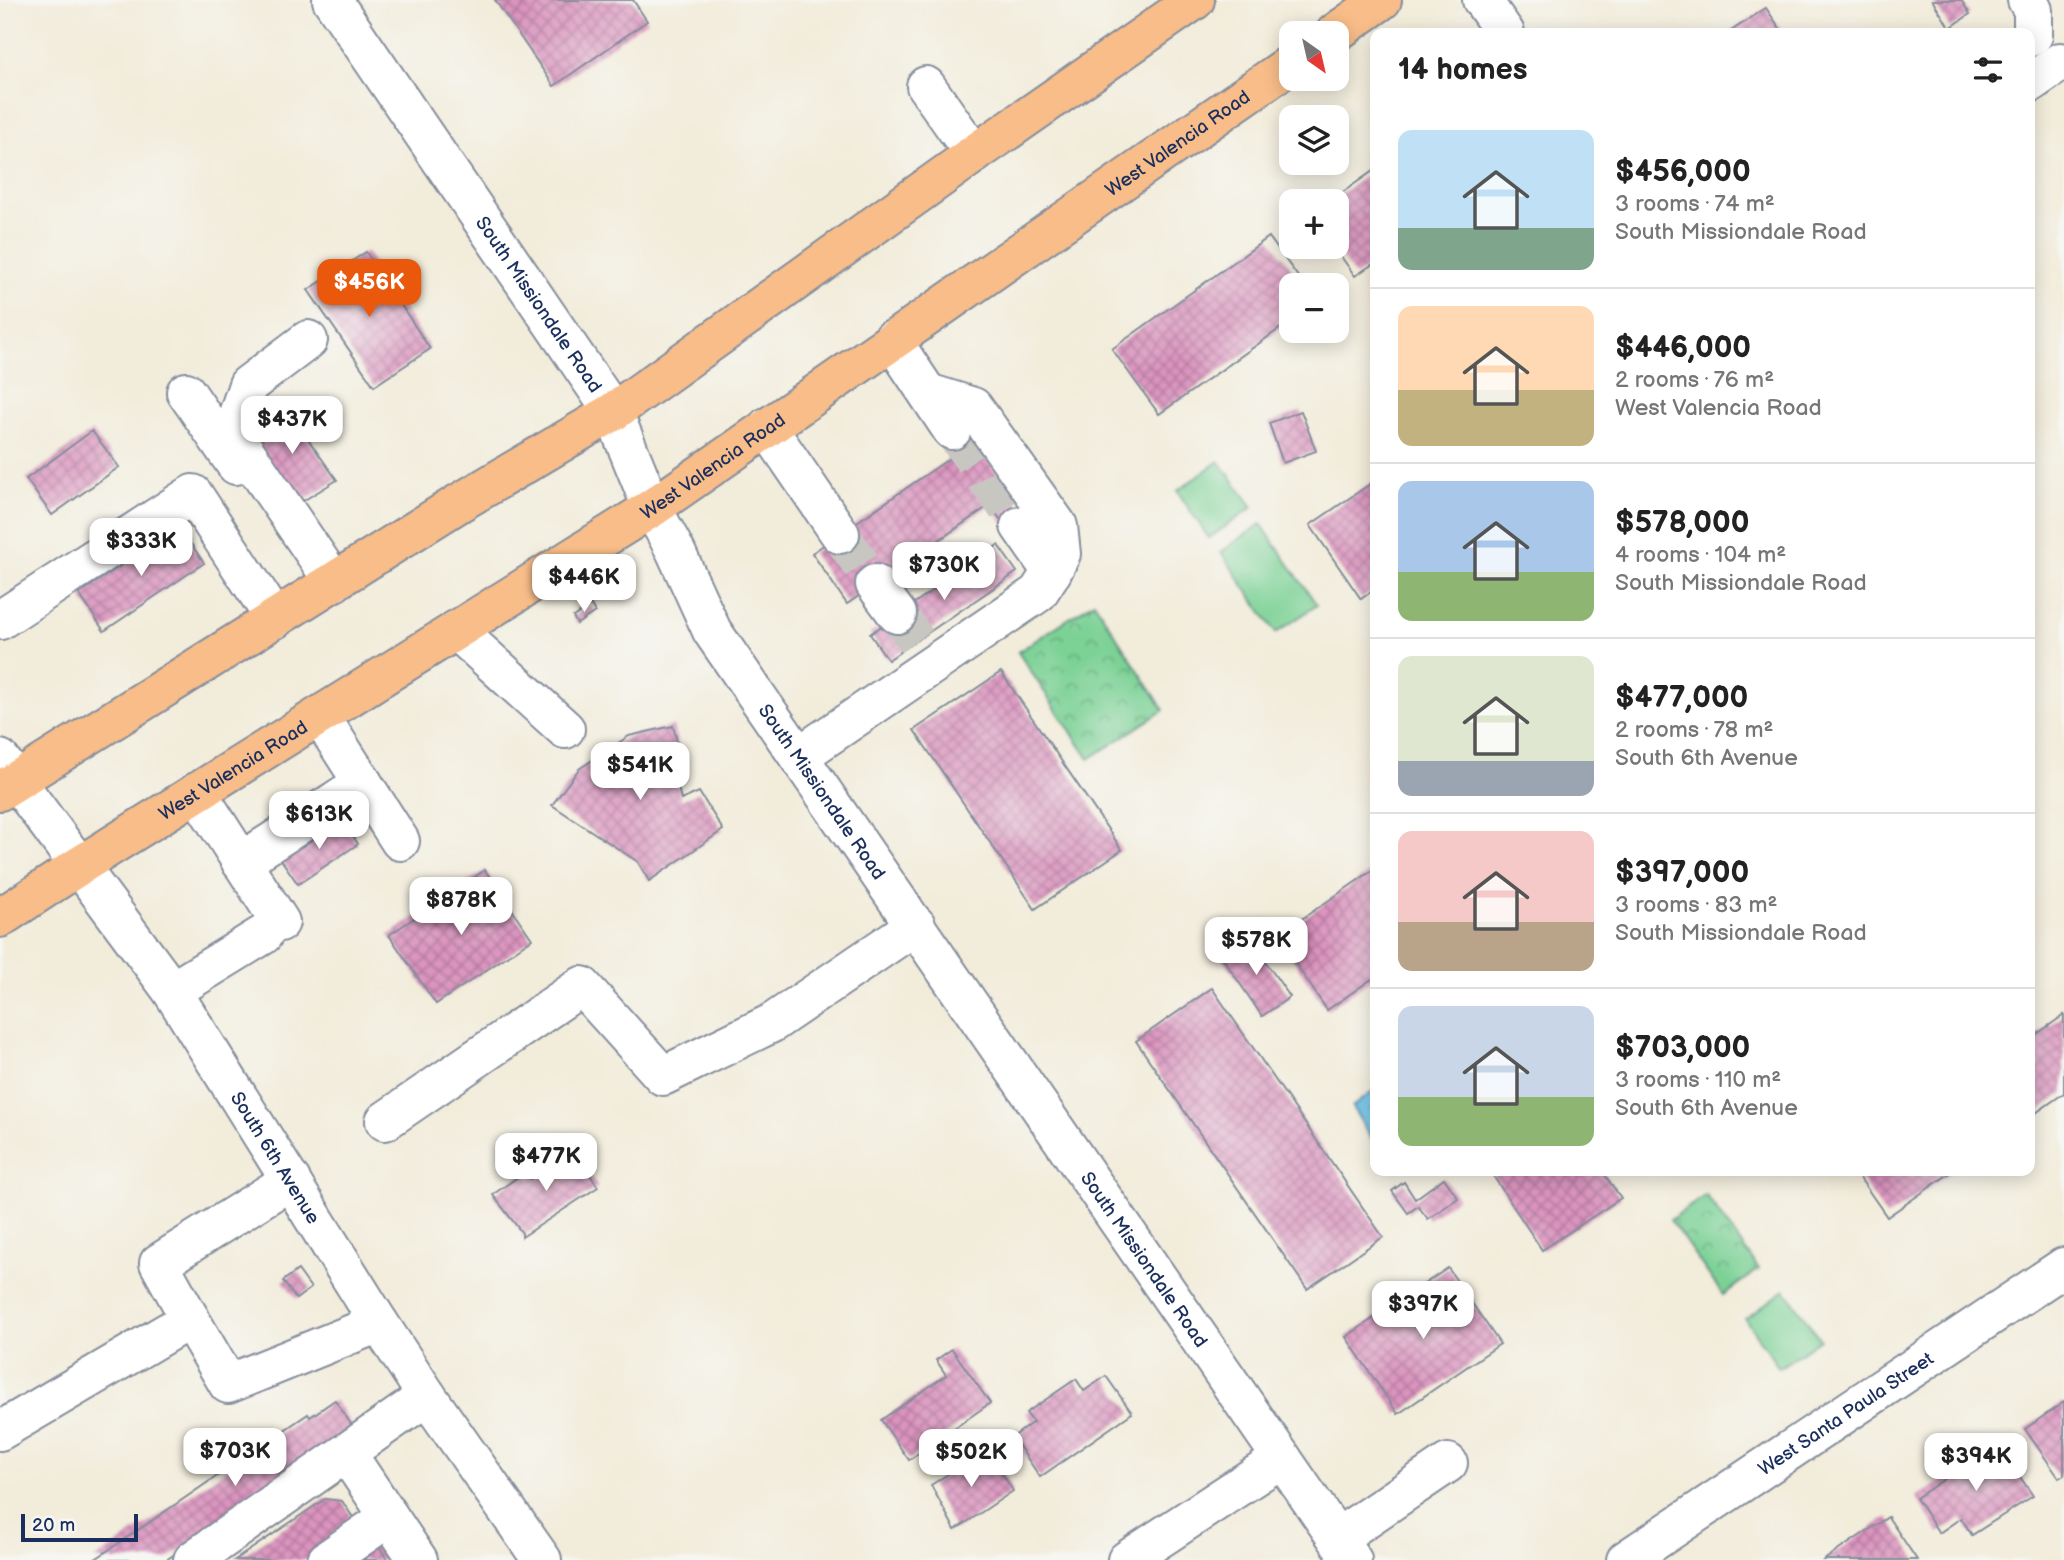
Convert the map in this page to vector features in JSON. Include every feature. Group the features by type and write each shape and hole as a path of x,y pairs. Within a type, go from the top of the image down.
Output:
{"main road":[{"path":"5,777 275,619 526,462 613,412 1195,0"},
{"path":"1349,23 1382,0"},
{"name":"West Valencia Road","path":"0,918 652,508 1279,72"}],"street":[{"name":"South Missiondale Road","path":"332,0 613,412 652,508 675,550 712,631 1345,1549"},
{"path":"1482,0 1502,28"},
{"path":"2027,0 2034,10 2033,28"},
{"path":"926,86 974,154"},
{"path":"308,340 248,385 232,432 328,586"},
{"path":"892,340 952,430"},
{"path":"186,392 328,586"},
{"path":"799,756 914,641 1038,593 1061,554 1058,526 974,407 928,393"},
{"path":"767,427 840,534"},
{"path":"0,621 193,494 275,619"},
{"path":"1020,526 1052,572"},
{"path":"875,584 914,641"},
{"path":"456,631 565,729"},
{"path":"320,716 400,841"},
{"name":"South 6th Avenue","path":"5,777 79,866 172,991 427,1396 542,1560"},
{"path":"241,862 363,783"},
{"path":"172,991 271,929 241,862 197,792"},
{"path":"385,1122 582,986 663,1076 772,1023 916,925"},
{"path":"291,1180 159,1263 228,1384 380,1323"},
{"name":"West Santa Paula Street","path":"1626,1560 2064,1267"},
{"path":"0,1431 190,1319"},
{"path":"193,1560 427,1396"},
{"path":"346,1454 418,1560"},
{"path":"1127,1560 1282,1458"},
{"path":"1345,1549 1448,1463"},
{"path":"327,1560 389,1517"}],"green space":[{"path":"1219,461 1253,507 1209,538 1177,491"},
{"path":"1261,524 1317,605 1276,633 1221,552"},
{"path":"1094,602 1164,710 1089,759 1018,652"},
{"path":"1706,1195 1759,1269 1723,1295 1670,1220"},
{"path":"1785,1290 1820,1339 1779,1368 1745,1319"}],"water":[{"path":"1370,1094 1370,1136 1352,1107"}],"building":[{"path":"495,0 633,0 647,21 554,86"},
{"path":"1932,0 1961,0 1970,14 1950,28"},
{"path":"1766,8 1780,28 1736,28"},
{"path":"1370,173 1370,266 1355,276 1343,259 1349,259 1347,189"},
{"path":"1269,237 1279,251 1279,259 1285,259 1295,273 1279,273 1279,329 1159,414 1112,349"},
{"path":"366,252 430,349 374,386 308,290"},
{"path":"285,407 337,480 298,504 247,435"},
{"path":"1301,411 1316,451 1283,463 1269,423"},
{"path":"962,422 1030,519 1010,533 990,505 847,604 812,553 950,458 938,439"},
{"path":"92,431 119,467 52,515 26,479"},
{"path":"1370,484 1370,592 1361,599 1310,525"},
{"path":"179,526 204,563 104,631 79,594"},
{"path":"998,545 1017,572 888,660 870,634"},
{"path":"591,605 595,612 577,624 573,617"},
{"path":"1001,672 1122,850 1035,909 914,730"},
{"path":"673,726 680,753 671,756 681,800 699,792 723,830 649,881 638,862 552,805 579,769 629,736"},
{"path":"340,817 358,844 298,884 280,858"},
{"path":"485,870 532,939 436,1004 389,935"},
{"path":"1370,872 1370,980 1327,1010 1277,936"},
{"path":"1249,938 1290,997 1262,1016 1222,957"},
{"path":"1212,988 1383,1237 1307,1289 1136,1041"},
{"path":"2064,1015 2064,1093 2035,1113 2035,1035"},
{"path":"574,1150 598,1187 522,1237 522,1233 493,1195 525,1172 530,1179"},
{"path":"1493,1176 1606,1176 1621,1198 1542,1250"},
{"path":"1858,1176 1946,1176 1887,1217"},
{"path":"1444,1178 1458,1198 1428,1219 1418,1206 1408,1213 1392,1191 1404,1182 1415,1199"},
{"path":"1448,1268 1500,1344 1398,1414 1346,1337"},
{"path":"298,1270 311,1288 296,1299 283,1281"},
{"path":"952,1349 990,1403 909,1460 881,1420 946,1375 936,1360"},
{"path":"1106,1376 1132,1413 1040,1477 1013,1437 1033,1422 1026,1413 1076,1379 1084,1391"},
{"path":"335,1400 353,1427 332,1447 166,1560 94,1560 308,1414 310,1417"},
{"path":"2064,1402 2064,1475 2059,1478 2025,1429"},
{"path":"1998,1444 2033,1496 1972,1535 1961,1518 1939,1533 1916,1498"},
{"path":"987,1449 1013,1491 955,1530 931,1485"},
{"path":"325,1499 342,1501 360,1528 313,1560 235,1560"},
{"path":"1888,1517 1917,1560 1824,1560"},
{"path":"375,1542 388,1560 349,1560"}],"tunnel":[{"path":"952,430 1020,526"},
{"path":"840,534 875,584"},
{"path":"897,614 917,641"}]}
